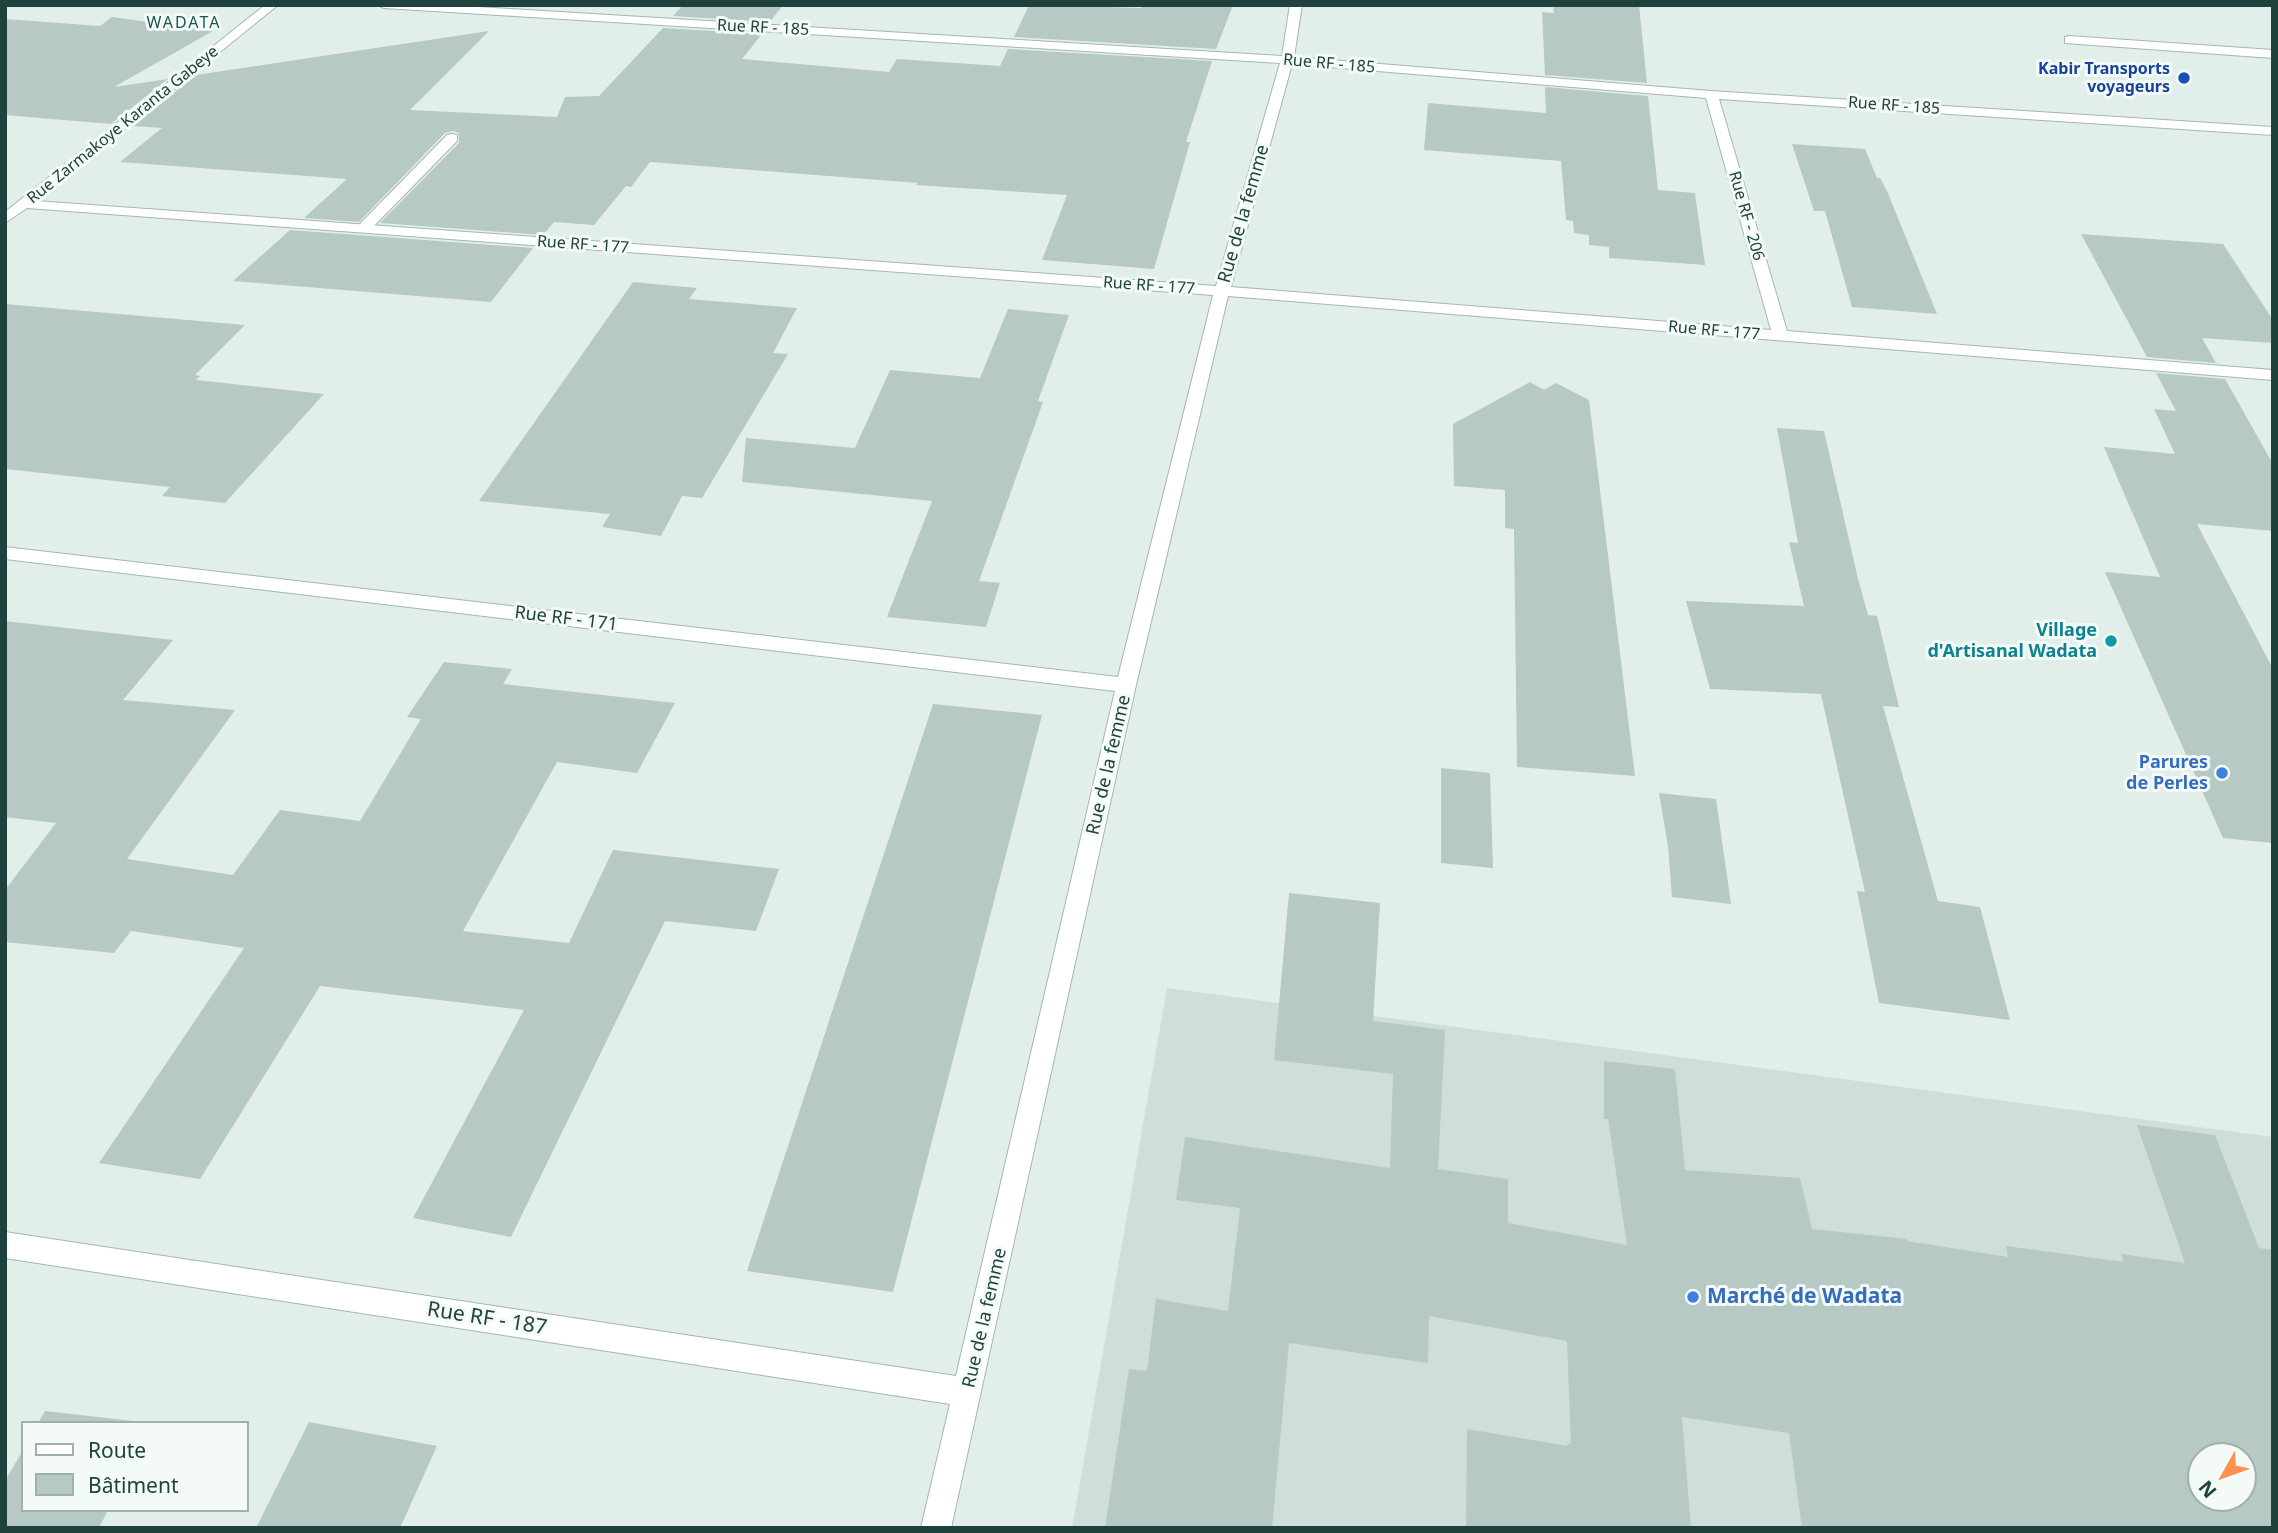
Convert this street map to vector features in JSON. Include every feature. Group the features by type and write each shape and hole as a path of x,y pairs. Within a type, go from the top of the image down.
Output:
{"street":[{"name":"Rue Zarmakoye Karanta Gabeye","path":"5,219 272,5"},
{"name":"Rue RF - 185","path":"384,5 1287,60 1711,95 2273,131"},
{"name":"Rue de la femme","path":"936,1528 1126,685 1222,291 1287,60 1296,5"},
{"path":"2068,40 2273,54"},
{"name":"Rue RF - 206","path":"1711,95 1781,337"},
{"path":"363,229 452,138"},
{"name":"Rue RF - 177","path":"24,204 1222,291 2273,375"},
{"name":"Rue RF - 171","path":"5,553 1126,685"},
{"name":"Rue RF - 187","path":"5,1245 968,1392"}],"shaded area":[{"name":"Marché de Wadata","path":"1167,988 2273,1137 2273,1528 1072,1528"}],"building":[{"path":"683,5 783,5 770,22 673,16"},
{"path":"1029,5 1141,8 1143,5 1233,5 1216,49 1014,37"},
{"path":"1553,5 1639,5 1647,83 1545,75 1542,12 1554,13"},
{"path":"112,17 213,31 114,87 168,79 111,124 5,115 5,19 100,26"},
{"path":"663,28 762,34 742,59 889,72 897,59 1000,66 1008,49 1212,61 1186,142 1190,142 1154,269 1042,260 1067,195 650,162 631,187 626,186 594,225 554,222 543,235 380,223 459,143 459,133 453,131 445,133 359,222 304,218 347,179 120,162 162,128 133,126 196,75 489,31 410,110 557,117 565,97 599,96"},
{"path":"1545,87 1648,96 1658,190 1695,193 1705,265 1609,258 1609,247 1589,245 1589,235 1574,233 1573,221 1566,220 1561,161 1424,150 1428,103 1546,113"},
{"path":"1792,144 1865,149 1877,178 1880,178 1887,191 1937,314 1852,307 1825,211 1814,211"},
{"path":"290,230 533,248 491,302 233,281"},
{"path":"2081,234 2223,244 2273,320 2273,343 2202,338 2216,363 2147,357"},
{"path":"633,282 697,288 689,299 797,308 773,353 788,354 702,498 682,496 661,536 602,527 610,514 479,501"},
{"path":"5,304 245,325 195,375 200,376 196,380 324,394 225,503 162,496 170,487 5,469"},
{"path":"1008,309 1069,315 1038,401 1043,402 979,581 1000,583 986,627 887,617 932,501 742,482 746,438 855,448 890,370 980,378"},
{"path":"2156,373 2225,379 2273,464 2273,531 2197,524 2273,669 2273,843 2223,838 2105,572 2160,577 2104,447 2175,454 2154,409 2176,411"},
{"path":"1530,382 1544,390 1556,383 1589,400 1635,776 1517,767 1514,529 1505,528 1505,490 1454,486 1453,424"},
{"path":"1777,428 1824,431 1868,615 1877,616 1899,707 1883,706 1938,901 1980,907 2010,1020 1879,1003 1857,891 1865,892 1821,694 1710,689 1686,601 1804,606 1789,542 1798,543"},
{"path":"5,621 173,640 123,700 235,710 127,859 233,875 280,810 360,821 421,719 407,717 444,662 512,669 503,684 675,703 637,773 557,762 463,931 569,943 613,850 779,869 756,931 665,921 511,1237 413,1218 524,1010 320,986 200,1179 99,1163 244,948 131,931 114,953 5,942 5,890 56,823 5,817"},
{"path":"933,704 1042,715 893,1292 747,1271"},
{"path":"1441,768 1490,773 1493,868 1441,863"},
{"path":"1659,793 1716,799 1731,904 1672,897 1668,846"},
{"name":"Marché de Wadata","path":"1289,893 1380,903 1373,1021 1445,1030 1438,1169 1508,1179 1508,1223 1627,1245 1608,1119 1604,1119 1604,1061 1675,1069 1685,1170 1800,1178 1812,1229 1907,1239 2008,1257 2006,1246 2124,1262 2121,1254 2185,1263 2137,1125 2215,1135 2259,1248 2273,1250 2273,1528 1802,1528 1789,1433 1682,1417 1691,1528 1466,1528 1467,1429 1568,1446 1567,1443 1571,1444 1567,1341 1429,1316 1428,1363 1289,1343 1272,1528 1105,1528 1129,1369 1147,1371 1156,1299 1228,1311 1240,1208 1176,1200 1185,1137 1390,1168 1393,1074 1274,1060"},
{"path":"45,1411 133,1421 39,1421"},
{"path":"309,1422 437,1446 400,1528 256,1528"},
{"path":"21,1453 21,1512 107,1512 99,1528 5,1528 5,1481"}],"place":[{"name":"Kabir Transports voyageurs","path":"2184,78"},
{"name":"Village d'Artisanal Wadata","path":"2111,641"},
{"name":"Parures de Perles","path":"2222,773"},
{"name":"Marché de Wadata","path":"1693,1297"}],"district":[{"name":"WADATA","path":"184,23"}]}
